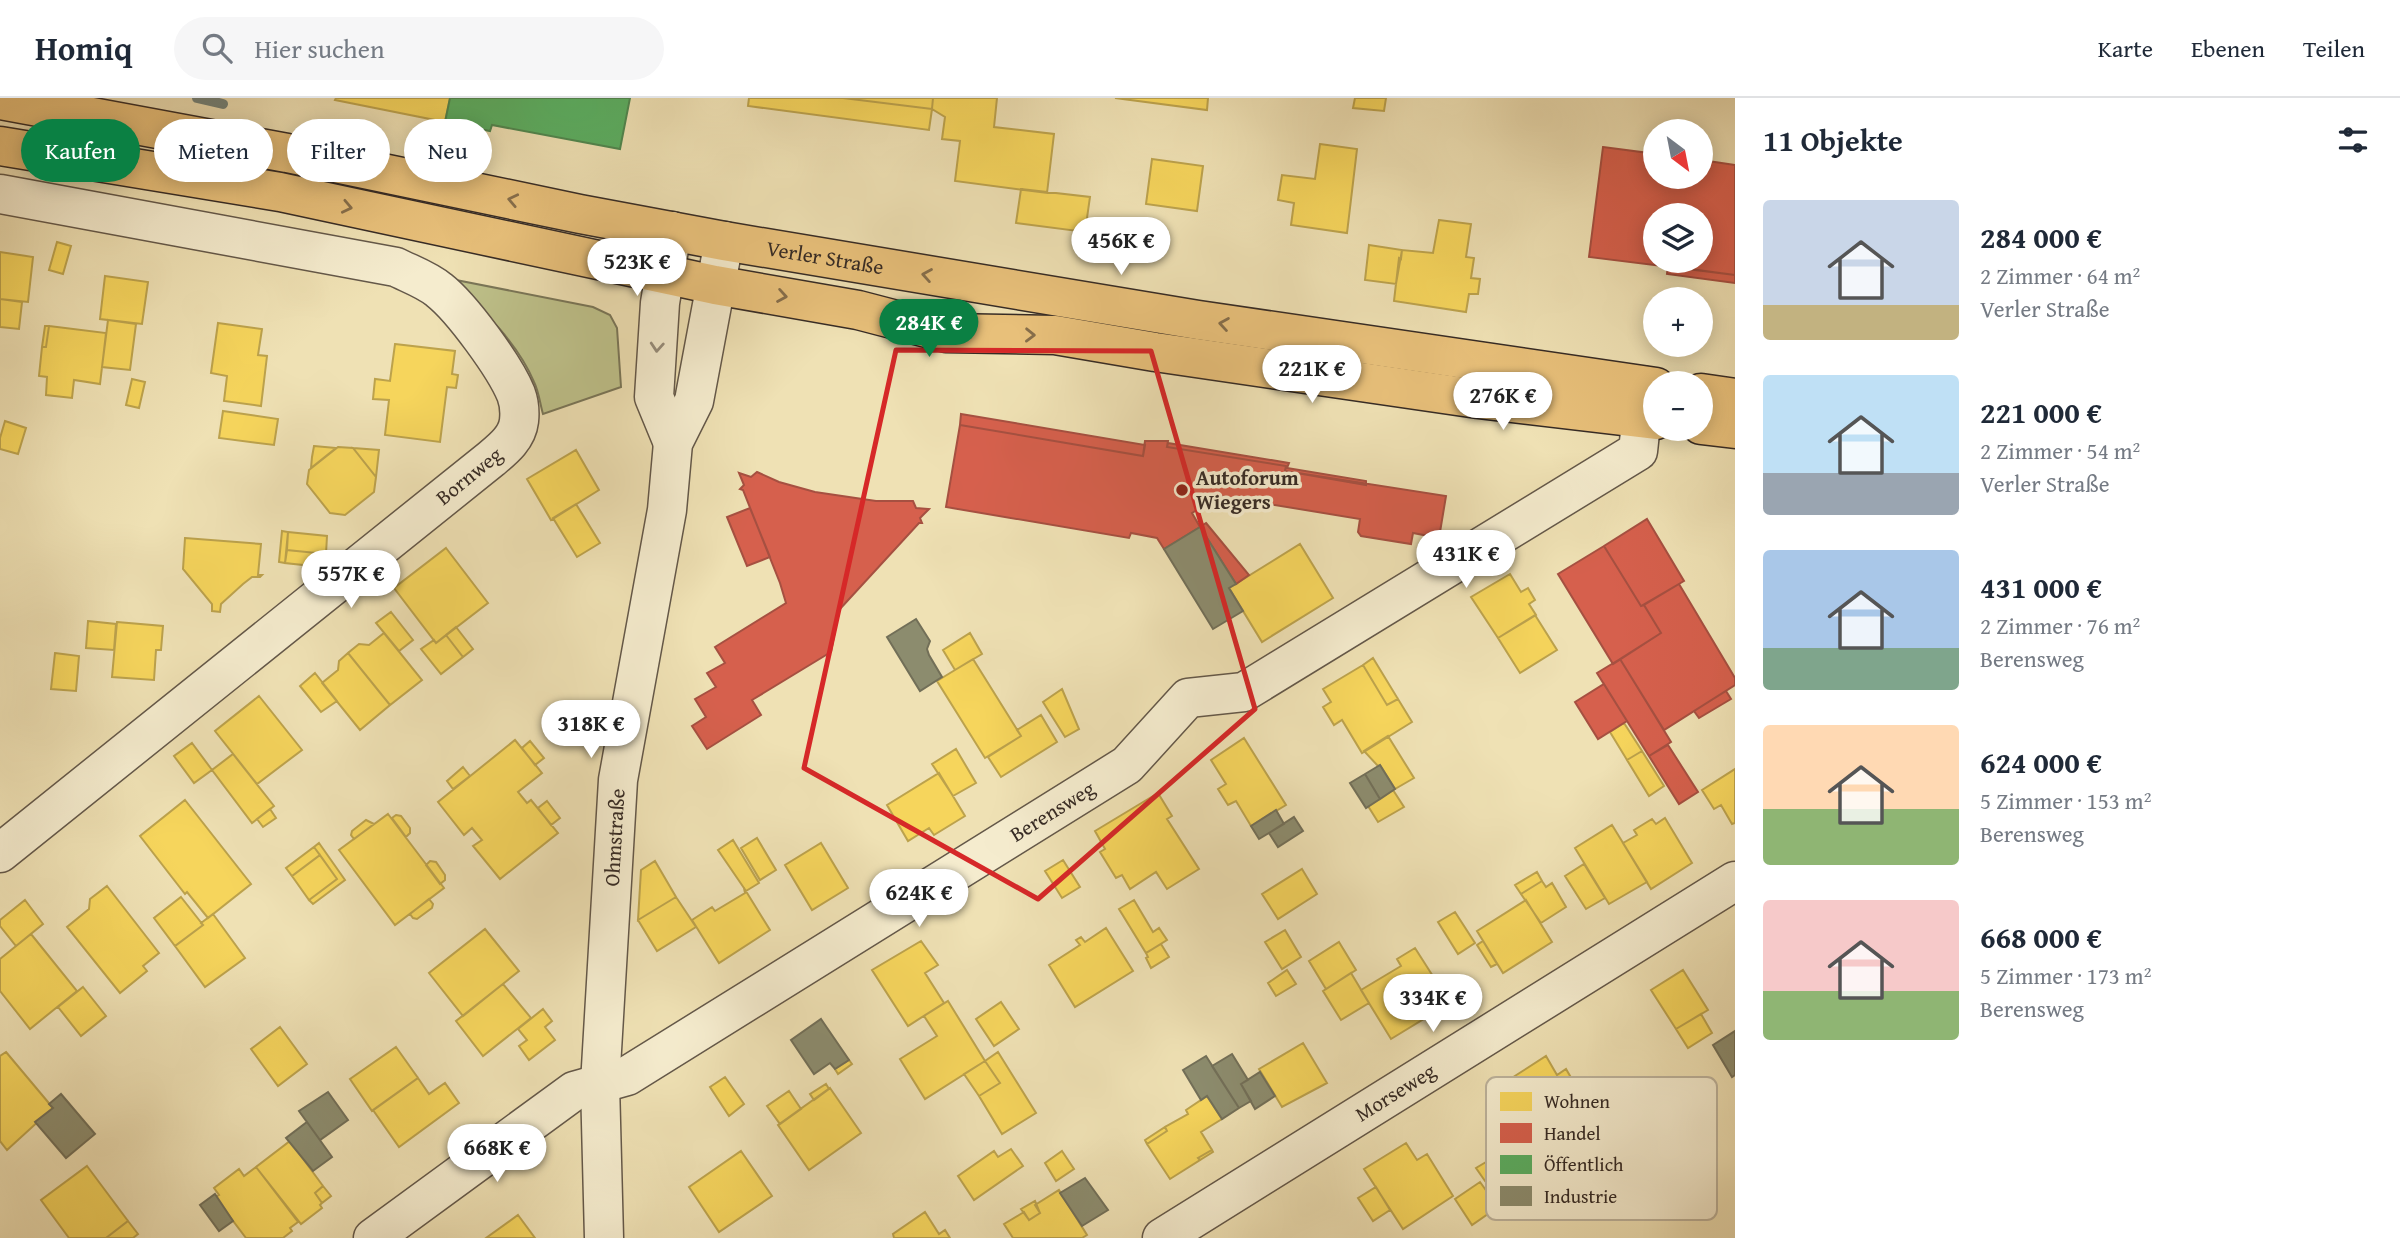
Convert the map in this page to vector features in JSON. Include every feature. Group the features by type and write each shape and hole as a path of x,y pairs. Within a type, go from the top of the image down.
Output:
{"main road":[{"name":"Verler Straße","path":"0,100 287,153 672,231 1198,320 1643,402"},
{"path":"0,146 280,192 715,285 858,310 946,333 1055,335 1455,396 1643,403"},
{"path":"1713,395 1735,398"},
{"path":"1713,426 1735,429"}],"street":[{"name":"Bornweg","path":"0,194 396,267 439,289 460,312 495,359 515,393 519,423 507,446 0,853"},
{"name":"Ohmstraße","path":"672,231 664,273 654,397 673,443"},
{"name":"Ohmstraße","path":"604,1238 600,1084 618,779 667,510 673,443 694,401 724,240"},
{"name":"Berensweg","path":"373,1238 574,1091 627,1076 1127,765 1188,698 1244,692 1638,450 1643,429"},
{"name":"Morseweg","path":"1162,1238 1735,881"}],"highlighted area":[{"path":"896,350 1151,351 1255,709 1038,899 804,768"}],"green space":[{"path":"451,279 593,307 610,315 617,328 621,387 543,414 536,386 518,353 498,327"}],"building: Wohnen":[{"path":"450,98 446,119 430,119 335,100"},
{"path":"749,98 843,98 932,109 929,130 748,106"},
{"path":"843,98 933,98 932,109"},
{"path":"933,98 997,98 994,127 1054,134 1047,193 955,181 960,141 942,139 945,117 932,109"},
{"path":"1115,98 1208,98 1207,110"},
{"path":"1355,98 1386,98 1384,111 1353,108"},
{"path":"1320,144 1357,149 1347,233 1291,225 1294,203 1278,200 1282,175 1315,179"},
{"path":"1152,159 1203,166 1197,211 1146,204"},
{"path":"1021,189 1090,197 1085,232 1016,223"},
{"path":"1439,220 1471,224 1466,257 1474,258 1471,278 1480,279 1478,294 1469,294 1466,312 1394,301 1402,250 1433,253"},
{"path":"57,242 71,246 63,274 49,270"},
{"path":"1369,245 1402,250 1396,284 1365,280"},
{"path":"0,252 33,257 28,302 0,299"},
{"path":"105,276 148,282 142,324 100,319"},
{"path":"0,299 22,302 19,329 0,327"},
{"path":"108,320 136,324 130,370 102,367"},
{"path":"218,323 262,329 258,355 267,356 261,406 224,401 227,376 211,373"},
{"path":"45,326 49,326 46,347 42,347"},
{"path":"49,326 106,333 100,384 74,380 72,398 46,395 47,377 39,376 42,347 46,347"},
{"path":"395,344 455,351 452,374 458,375 456,388 447,387 440,442 385,435 389,400 373,399 375,379 390,381"},
{"path":"132,379 145,382 139,408 126,405"},
{"path":"223,411 278,419 274,445 219,438"},
{"path":"5,421 26,428 18,454 0,449"},
{"path":"314,446 336,448 311,468 312,457"},
{"path":"338,447 353,448 376,477 374,492 345,515 330,513 307,484 309,470"},
{"path":"353,448 379,450 376,477"},
{"path":"576,450 599,490 551,520 527,479"},
{"path":"576,504 600,543 577,557 553,518"},
{"path":"282,531 288,532 285,563 279,562"},
{"path":"288,532 327,536 326,554 287,550"},
{"path":"185,538 261,544 258,575 262,575 252,577 243,584 221,604 220,612 212,611 212,604 183,569"},
{"path":"1300,544 1333,598 1262,642 1229,588"},
{"path":"446,548 488,603 436,643 394,588"},
{"path":"287,550 326,554 312,566 285,563"},
{"path":"1510,574 1521,592 1528,588 1535,600 1529,604 1536,615 1498,638 1471,597"},
{"path":"391,612 413,640 399,651 376,623"},
{"path":"1535,615 1557,650 1520,673 1498,638"},
{"path":"88,621 116,624 114,650 86,648"},
{"path":"117,622 163,626 161,650 156,650 154,680 112,677"},
{"path":"456,627 473,649 463,657 446,635"},
{"path":"384,633 422,680 390,705 348,653 359,644 369,645"},
{"path":"970,633 982,654 955,670 943,650"},
{"path":"446,635 463,657 441,674 421,649"},
{"path":"55,653 79,656 76,691 51,689"},
{"path":"348,653 390,705 360,730 322,683 338,670 339,661"},
{"path":"1373,658 1398,699 1387,705 1363,665"},
{"path":"973,659 1021,736 985,758 937,681"},
{"path":"1363,665 1387,705 1398,699 1412,722 1362,753 1342,720 1334,725 1323,707 1331,702 1323,689"},
{"path":"315,673 337,701 321,712 300,686"},
{"path":"1062,689 1079,729 1065,737 1043,702"},
{"path":"259,696 302,750 257,784 215,731"},
{"path":"1041,715 1057,742 1001,777 988,757 1021,736 1017,730"},
{"path":"1624,723 1642,751 1627,760 1610,732"},
{"path":"1388,736 1414,778 1395,789 1380,765 1364,751"},
{"path":"1244,738 1286,805 1251,826 1236,801 1228,805 1218,789 1226,784 1211,760"},
{"path":"515,740 542,773 518,792 527,803 531,800 558,833 500,879 473,846 482,840 472,828 464,835 438,802"},
{"path":"530,741 544,758 535,765 522,748"},
{"path":"192,743 212,770 194,783 174,756"},
{"path":"956,749 976,783 953,796 932,764"},
{"path":"1642,751 1664,786 1649,796 1627,760"},
{"path":"233,754 274,806 252,823 212,770"},
{"path":"463,767 470,776 453,789 447,781"},
{"path":"1735,769 1735,823 1732,824 1721,805 1714,809 1702,790"},
{"path":"939,773 965,816 934,835 929,828 908,841 887,805"},
{"path":"1393,790 1404,807 1378,822 1368,806"},
{"path":"1158,793 1172,816 1167,819 1199,869 1167,889 1156,872 1130,889 1122,875 1116,878 1100,852 1105,849 1095,831"},
{"path":"185,800 251,884 208,918 187,892 185,894 140,836"},
{"path":"547,801 560,818 551,825 538,808"},
{"path":"270,809 276,818 263,827 257,819"},
{"path":"388,814 444,888 395,925 339,850"},
{"path":"401,816 410,828 406,837 392,818"},
{"path":"1665,818 1692,863 1651,889 1623,843 1637,835 1634,830 1652,819 1656,824"},
{"path":"366,820 374,824 354,839 352,831"},
{"path":"1612,825 1647,882 1609,904 1575,848"},
{"path":"757,838 776,870 760,880 741,848"},
{"path":"733,840 759,883 746,891 718,850"},
{"path":"319,843 345,880 313,904 309,900 337,879 314,847"},
{"path":"821,843 848,888 812,910 785,865"},
{"path":"314,847 320,855 292,876 286,868"},
{"path":"320,855 337,879 309,900 292,876"},
{"path":"1063,860 1080,887 1062,898 1045,871"},
{"path":"430,861 436,862 445,875 445,880 440,884 426,865"},
{"path":"655,861 676,897 638,920 641,870"},
{"path":"1584,864 1605,898 1586,909 1565,876"},
{"path":"1302,869 1317,894 1278,919 1262,894"},
{"path":"1537,872 1542,881 1521,894 1515,885"},
{"path":"1542,881 1546,887 1552,883 1566,907 1541,923 1521,894"},
{"path":"107,886 159,953 143,966 147,971 120,993 67,927 89,909 90,899"},
{"path":"744,888 770,930 719,963 692,920 712,907 715,911 745,893"},
{"path":"181,897 203,925 175,946 154,918"},
{"path":"676,897 696,927 657,951 638,920"},
{"path":"429,899 433,904 432,908 417,919 413,918 410,914"},
{"path":"25,900 43,924 16,946 0,926 0,920"},
{"path":"1134,900 1153,932 1159,928 1167,940 1146,953 1119,909"},
{"path":"1526,900 1552,942 1503,973 1477,931"},
{"path":"1455,912 1475,943 1458,954 1438,922"},
{"path":"213,914 245,958 205,987 175,946"},
{"path":"1106,928 1133,971 1075,1007 1049,965 1080,945 1076,940 1081,937 1085,942"},
{"path":"485,929 519,971 463,1016 429,973"},
{"path":"1285,930 1301,957 1282,969 1265,942"},
{"path":"31,934 77,991 30,1029 0,991 0,959"},
{"path":"921,941 938,965 925,973 944,1003 908,1026 872,970"},
{"path":"1483,941 1497,964 1491,967 1477,945"},
{"path":"1339,942 1356,970 1326,989 1309,961"},
{"path":"1161,944 1169,957 1151,968 1146,953"},
{"path":"1415,948 1450,1003 1391,1039 1361,990 1401,966 1397,959"},
{"path":"1287,970 1296,984 1276,996 1268,983"},
{"path":"1683,970 1708,1010 1676,1029 1651,990"},
{"path":"1351,973 1369,1003 1341,1020 1323,991"},
{"path":"503,984 531,1018 483,1056 456,1021"},
{"path":"83,987 106,1016 81,1036 58,1007"},
{"path":"948,1001 985,1061 925,1099 900,1059 937,1036 924,1016"},
{"path":"1001,1002 1019,1029 994,1046 976,1019"},
{"path":"543,1009 552,1021 545,1027 555,1040 529,1060 519,1046 527,1040 518,1029"},
{"path":"1701,1014 1712,1033 1688,1048 1676,1029"},
{"path":"280,1027 307,1064 278,1086 251,1049"},
{"path":"1303,1043 1327,1083 1282,1107 1259,1069"},
{"path":"396,1047 418,1078 372,1111 350,1079"},
{"path":"6,1052 53,1108 7,1150 0,1141 0,1056"},
{"path":"998,1052 1036,1113 1002,1134 979,1096 1000,1083 985,1061"},
{"path":"1546,1056 1557,1075 1566,1069 1571,1077 1513,1077"},
{"path":"849,1060 852,1064 838,1074 835,1069"},
{"path":"985,1061 1000,1083 979,1096 964,1074"},
{"path":"725,1077 744,1104 729,1116 710,1087"},
{"path":"418,1078 429,1094 445,1083 459,1103 399,1147 373,1110"},
{"path":"826,1084 829,1089 814,1100 810,1094"},
{"path":"830,1088 861,1133 809,1170 778,1125"},
{"path":"789,1091 801,1109 780,1124 767,1106"},
{"path":"1207,1096 1222,1119 1201,1132 1212,1150 1170,1179 1147,1144 1167,1131 1165,1127 1188,1114 1186,1110"},
{"path":"1165,1127 1167,1131 1147,1144 1145,1140"},
{"path":"290,1141 323,1186 315,1193 322,1203 322,1208 301,1224 256,1167"},
{"path":"1406,1143 1417,1160 1427,1154 1453,1196 1403,1229 1364,1169"},
{"path":"1011,1149 1023,1166 974,1200 958,1176 994,1151 998,1157"},
{"path":"1212,1150 1213,1152 1200,1160 1198,1158"},
{"path":"741,1151 772,1196 719,1232 689,1187"},
{"path":"1062,1151 1074,1169 1056,1181 1045,1163"},
{"path":"1486,1162 1486,1180 1485,1181 1476,1168"},
{"path":"87,1166 128,1221 106,1238 69,1238 41,1200"},
{"path":"256,1167 298,1222 283,1238 246,1238 215,1197 219,1195 214,1188 239,1169 244,1176"},
{"path":"1480,1182 1486,1190 1486,1215 1472,1225 1455,1199"},
{"path":"323,1186 331,1196 322,1203 315,1193"},
{"path":"1376,1187 1390,1210 1373,1221 1358,1198"},
{"path":"1059,1190 1087,1235 1082,1238 1013,1238 1004,1224 1024,1212 1029,1220 1040,1213 1035,1205"},
{"path":"1035,1201 1040,1213 1029,1220 1021,1209"},
{"path":"925,1212 939,1234 945,1230 950,1238 894,1238 893,1234"},
{"path":"518,1215 535,1238 486,1238"},
{"path":"128,1221 138,1234 133,1238 106,1238"}],"building: Handel":[{"path":"1603,147 1643,152 1643,189 1713,189 1713,162 1735,165 1735,275 1713,272 1713,203 1643,203 1643,264 1589,257"},
{"path":"1713,272 1735,275 1735,283 1667,274"},
{"path":"961,414 1145,445 1143,456 960,425"},
{"name":"Autoforum Wiegers","path":"960,425 1143,456 1145,441 1168,441 1167,447 1286,466 1285,471 1446,496 1439,538 1413,533 1411,544 1361,536 1358,532 1360,519 1220,496 1192,513 1200,527 1164,549 1157,538 1131,533 1129,538 946,507"},
{"path":"1168,443 1289,463 1287,468 1366,481 1366,485 1285,471 1286,466 1167,447"},
{"path":"757,472 779,482 815,492 876,501 913,501 916,508 929,509 920,518 922,523 919,523 839,610 831,652 752,700 761,715 707,749 692,726 706,717 695,699 716,687 707,673 725,663 715,647 786,603 743,490 740,489 744,485 739,473 751,477"},
{"path":"750,508 770,557 747,566 727,517"},
{"path":"1647,519 1684,581 1641,606 1604,546"},
{"path":"1206,523 1249,575 1236,584 1200,527"},
{"path":"1604,546 1661,633 1613,664 1558,574"},
{"path":"1679,584 1735,678 1735,685 1664,730 1620,659 1661,633 1644,605"},
{"path":"1620,659 1671,742 1649,756 1597,673"},
{"path":"1604,684 1627,721 1598,739 1575,702"},
{"path":"1726,691 1731,699 1699,718 1694,711"},
{"path":"1668,745 1698,792 1679,804 1649,756"}],"building: Öffentlich":[{"path":"450,98 630,98 620,149 492,125 492,119 446,119"}],"building: Industrie":[{"path":"1200,527 1236,584 1229,588 1243,611 1213,629 1164,549"},
{"path":"916,619 930,641 927,649 929,655 942,677 920,691 887,637"},
{"path":"1380,765 1395,789 1380,799 1365,774"},
{"path":"1365,774 1380,799 1366,808 1350,783"},
{"path":"1276,810 1284,824 1259,839 1251,826"},
{"path":"1294,817 1303,831 1278,847 1269,833"},
{"path":"821,1019 849,1060 835,1069 830,1063 814,1074 791,1040"},
{"path":"1735,1031 1735,1075 1732,1077 1713,1045"},
{"path":"1232,1054 1248,1080 1241,1084 1251,1101 1239,1108 1212,1066"},
{"path":"1206,1056 1239,1108 1222,1119 1207,1096 1201,1100 1183,1070"},
{"path":"1260,1072 1275,1096 1255,1109 1241,1084"},
{"path":"328,1092 348,1120 320,1140 299,1111"},
{"path":"61,1094 95,1134 66,1158 35,1122 53,1108 49,1104"},
{"path":"307,1122 332,1157 313,1171 286,1138"},
{"path":"1085,1178 1108,1210 1082,1226 1060,1193"},
{"path":"215,1194 233,1221 219,1231 200,1205"}],"waterway":[{"path":"197,98 223,104"}],"place":[{"name":"Autoforum Wiegers","path":"1182,490"}]}
